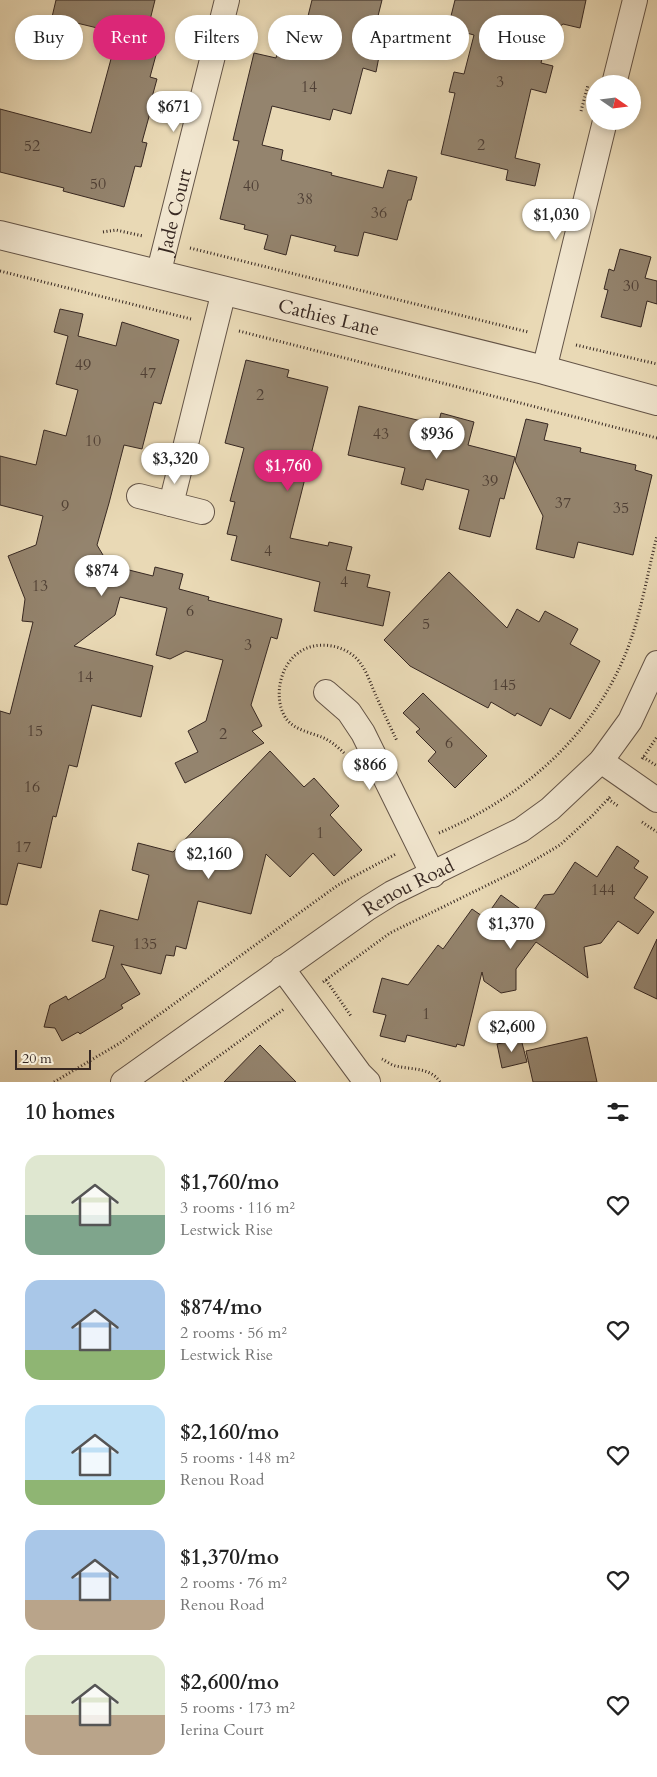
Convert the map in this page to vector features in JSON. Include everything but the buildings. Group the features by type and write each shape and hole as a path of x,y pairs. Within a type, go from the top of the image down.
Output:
{"street":[{"name":"Jade Court","path":"158,275 227,0"},
{"path":"616,75 634,0"},
{"path":"544,370 603,130"},
{"name":"Cathies Lane","path":"0,235 544,370 657,401"},
{"path":"171,504 224,291"},
{"path":"139,496 202,512"},
{"name":"Renou Road","path":"123,1082 368,908 392,893 433,875 521,830 550,809 601,761 630,721 657,663"},
{"path":"326,692 349,712 363,733 433,875"},
{"path":"601,761 657,800"},
{"path":"282,968 360,1074 368,1082"}],"path":[{"path":"182,246 534,334"},
{"path":"0,271 195,320"},
{"path":"236,330 657,438"},
{"path":"568,343 657,364"},
{"path":"435,835 476,816 520,788 558,756 592,714 607,692 630,642 657,536"},
{"path":"638,764 657,737"},
{"path":"643,757 657,766"},
{"path":"320,984 390,933 518,870 560,845 614,793"},
{"path":"54,1082 120,1043 338,885 403,850"},
{"path":"326,980 353,1019"},
{"path":"183,1082 289,1005"},
{"path":"379,1058 395,1066 422,1070 436,1077 440,1082"}]}
